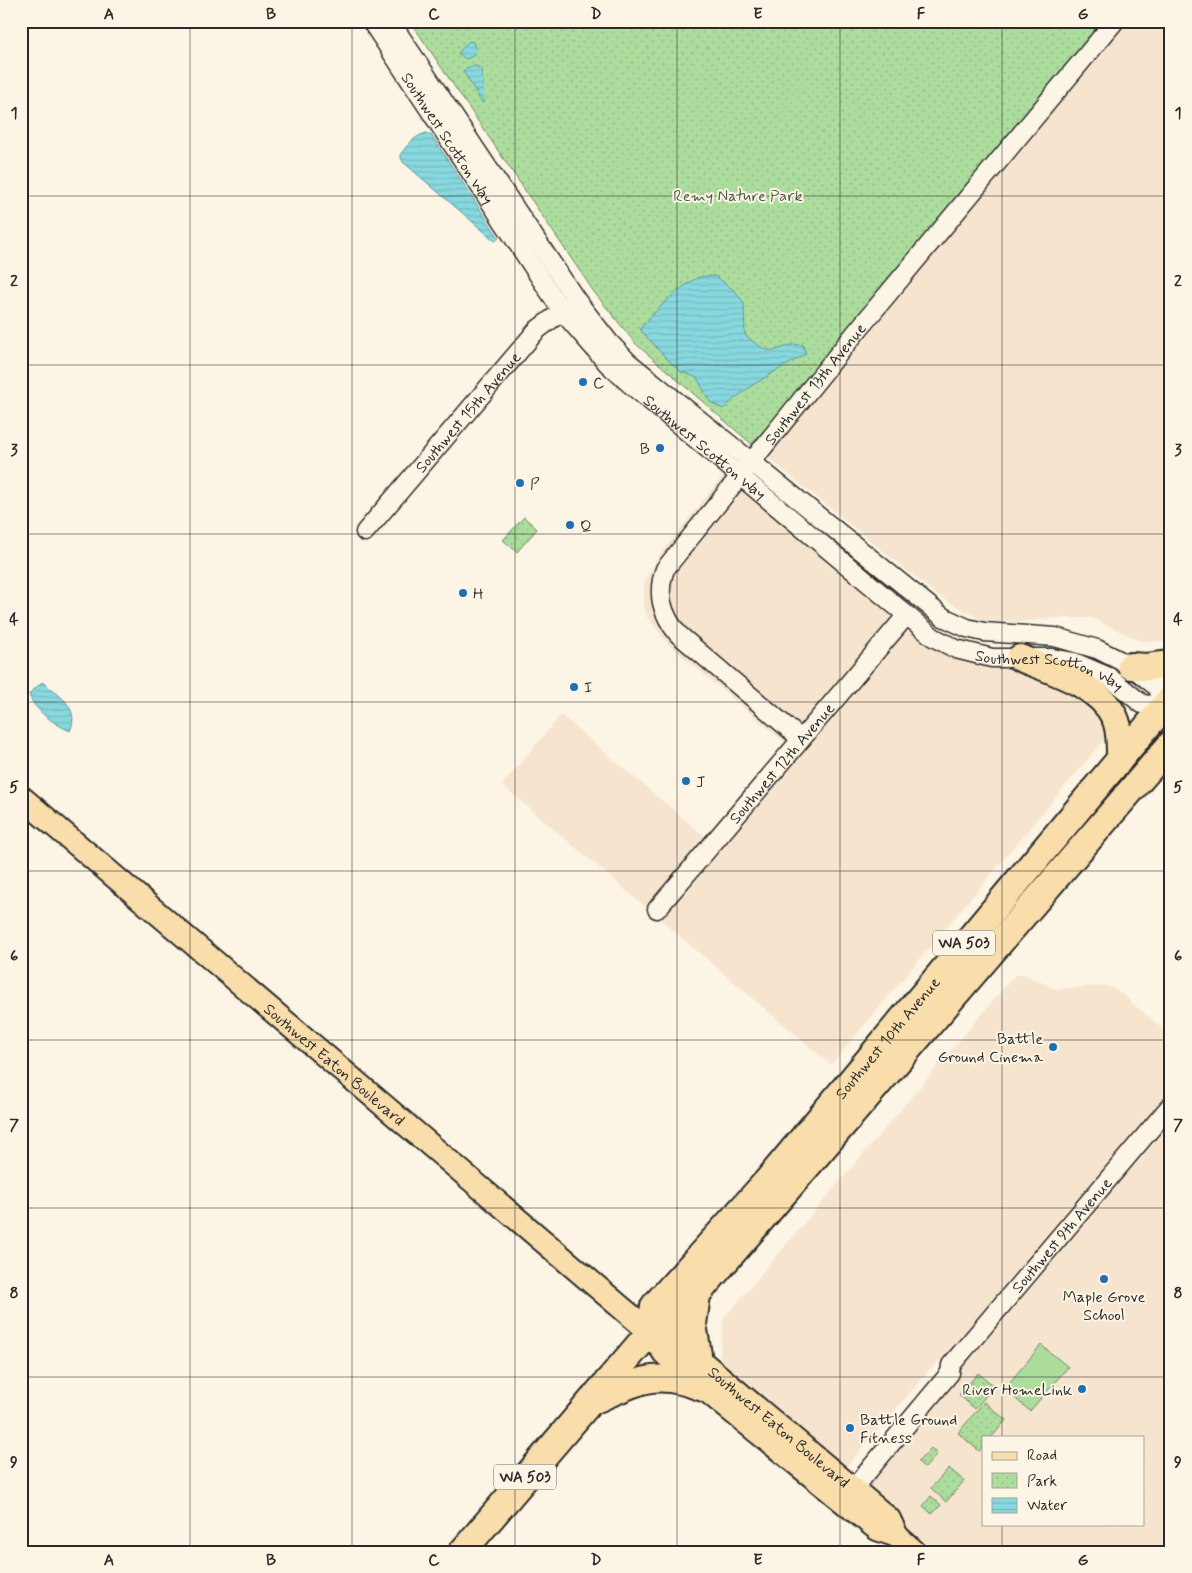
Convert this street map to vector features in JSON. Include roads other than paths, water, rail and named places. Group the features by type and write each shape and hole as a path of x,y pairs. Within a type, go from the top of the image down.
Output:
{"highway":[{"path":"1020,658 1078,683 1109,708 1118,729 1120,756"},
{"path":"1131,666 1147,667 1171,664"},
{"name":"Southwest 10th Avenue","path":"650,1332 654,1306 767,1181 1120,756 1168,706"},
{"name":"Southwest 10th Avenue","path":"462,1552 650,1332 673,1322 697,1295 1171,744"},
{"path":"697,1295 693,1324 699,1360"},
{"path":"589,1403 637,1382 661,1377 679,1380 703,1388"}],"main road":[{"name":"Southwest Eaton Boulevard","path":"21,797 650,1332 664,1353 703,1388 877,1530 897,1536"},
{"name":"Southwest Eaton Boulevard","path":"650,1332 676,1340 889,1519 897,1536 915,1552"},
{"path":"796,1463 819,1471 841,1489 848,1484"}],"street":[{"name":"Southwest Scotton Way","path":"371,21 570,306 628,362 942,617 968,628 999,635 1071,640 1098,649 1131,666 1158,688 1168,706"},
{"name":"Southwest Scotton Way","path":"390,21 608,364 932,637 956,649 992,658 1052,658 1074,662 1109,677 1142,704 1168,706"},
{"name":"Southwest 13th Avenue","path":"801,739 678,634 664,614 660,596 660,581 665,569 858,331 1116,21"},
{"name":"Southwest 15th Avenue","path":"365,532 537,330 570,306"},
{"name":"Southwest 12th Avenue","path":"657,909 906,616"},
{"name":"Southwest 9th Avenue","path":"848,1484 950,1373 951,1365 1171,1105"}],"water":[{"path":"469,41 473,42 476,51 473,56 466,59 458,53"},
{"path":"476,66 482,69 484,102 482,102 463,71 466,68"},
{"path":"426,133 432,136 499,238 495,241 403,162 400,155 405,148 422,134"},
{"path":"715,276 735,291 744,303 745,335 759,346 768,350 776,350 792,345 803,345 806,354 753,385 723,409 710,402 697,378 680,371 640,329 659,308 684,286 700,277"},
{"path":"42,682 61,697 70,709 73,715 73,723 70,731 58,725 35,706 29,694"}],"place":[{"name":"C","path":"583,382"},
{"name":"B","path":"660,448"},
{"name":"P","path":"520,483"},
{"name":"Q","path":"570,525"},
{"name":"H","path":"463,593"},
{"name":"I","path":"574,687"},
{"name":"J","path":"686,781"},
{"name":"Battle Ground Cinema","path":"1053,1047"},
{"name":"Maple Grove School","path":"1104,1279"},
{"name":"River HomeLink","path":"1082,1389"},
{"name":"Battle Ground Fitness","path":"850,1428"}],"park label":[{"name":"Remy Nature Park","path":"738,195"}]}
